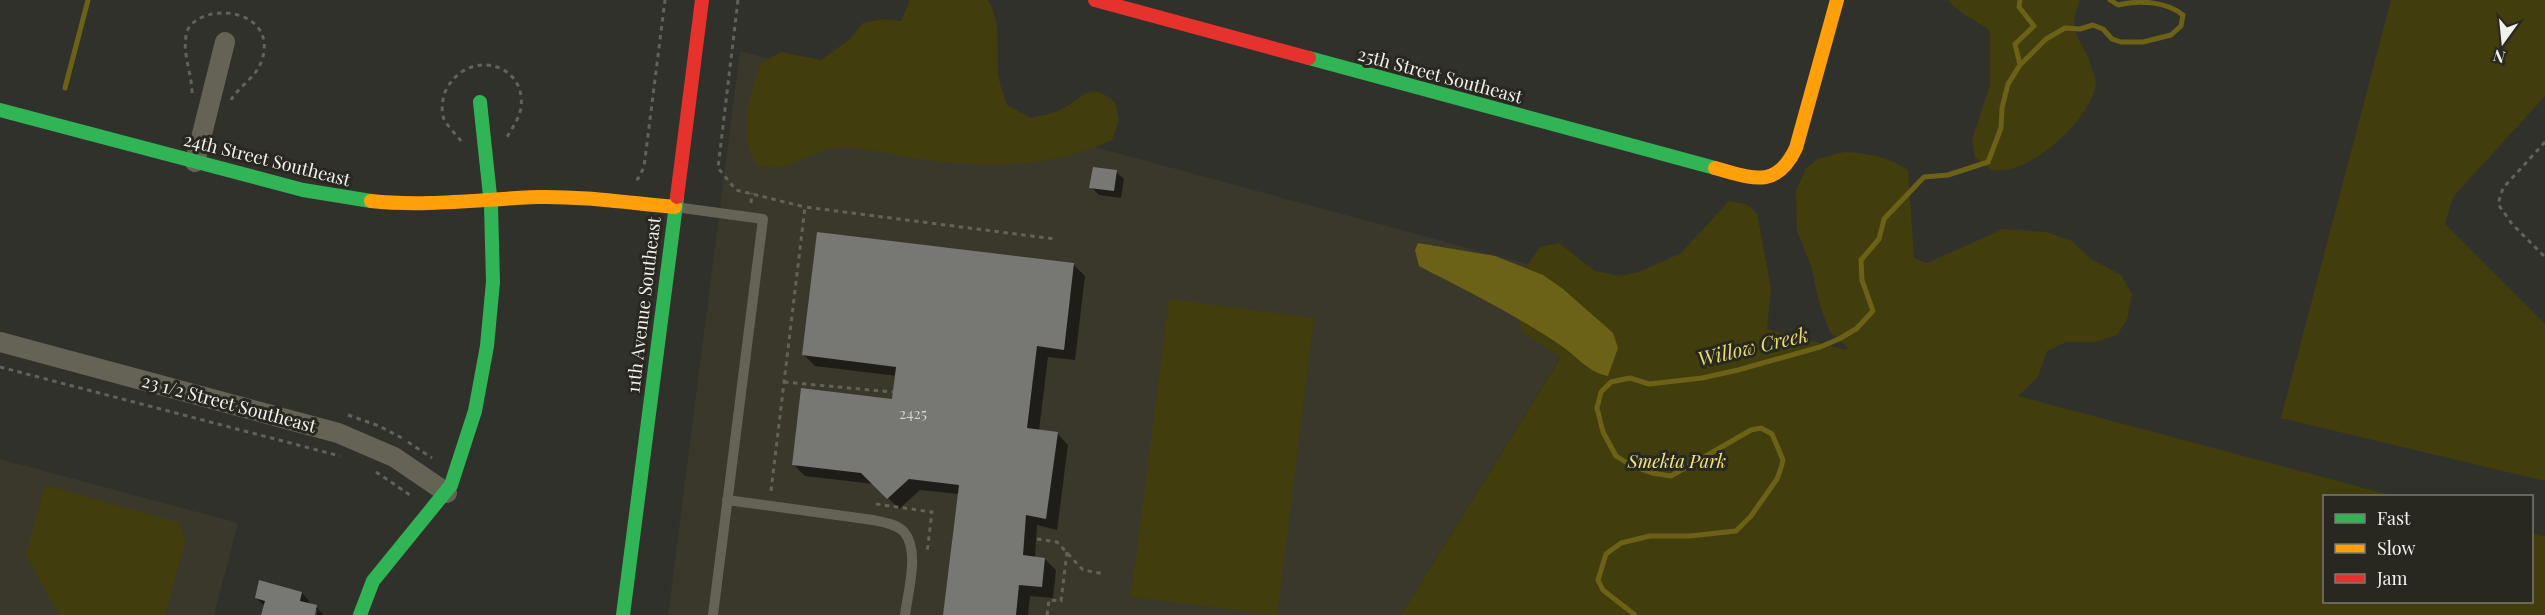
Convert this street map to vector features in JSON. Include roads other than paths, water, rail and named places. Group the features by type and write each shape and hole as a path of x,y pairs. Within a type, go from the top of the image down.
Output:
{"street":[{"name":"11th Avenue Southeast","path":"623,615 702,0"},
{"name":"25th Street Southeast","path":"1095,0 1740,176 1767,179 1785,169 1796,148 1837,0"},
{"path":"195,162 225,42"},
{"path":"360,615 373,581 447,493 460,467 468,436 488,344 493,288 490,200 480,102"},
{"name":"24th Street Southeast","path":"0,110 303,190 351,200 398,204 582,198 675,207"},
{"name":"23 1/2 Street Southeast","path":"0,342 338,433 394,457 447,493"}],"lane":[{"path":"675,207 763,219 713,615"},
{"path":"726,500 873,520 903,530 913,553 905,615"}],"waterway":[{"path":"65,88 88,0"},
{"path":"2020,0 2019,7 2034,26 2015,44 2020,65"},
{"name":"Willow Creek","path":"1635,615 1603,590 1598,580 1606,554 1621,543 1650,536 1690,536 1736,531 1751,516 1777,479 1783,460 1772,434 1761,428 1751,430 1671,476 1652,473 1632,466 1616,456 1603,432 1597,408 1601,392 1611,382 1630,378 1649,384 1702,378 1738,370 1820,347 1856,329 1873,311 1862,280 1861,260 1879,239 1884,219 1924,177 1948,175 1988,162 2001,128 2002,108 2008,84 2020,65 2046,39 2065,28 2080,29 2093,25 2103,29 2112,39 2121,42 2143,42 2171,35 2181,26 2183,15 2160,4 2134,2 2118,5 2110,0"}],"park label":[{"name":"Smekta Park","path":"1677,462"}]}
